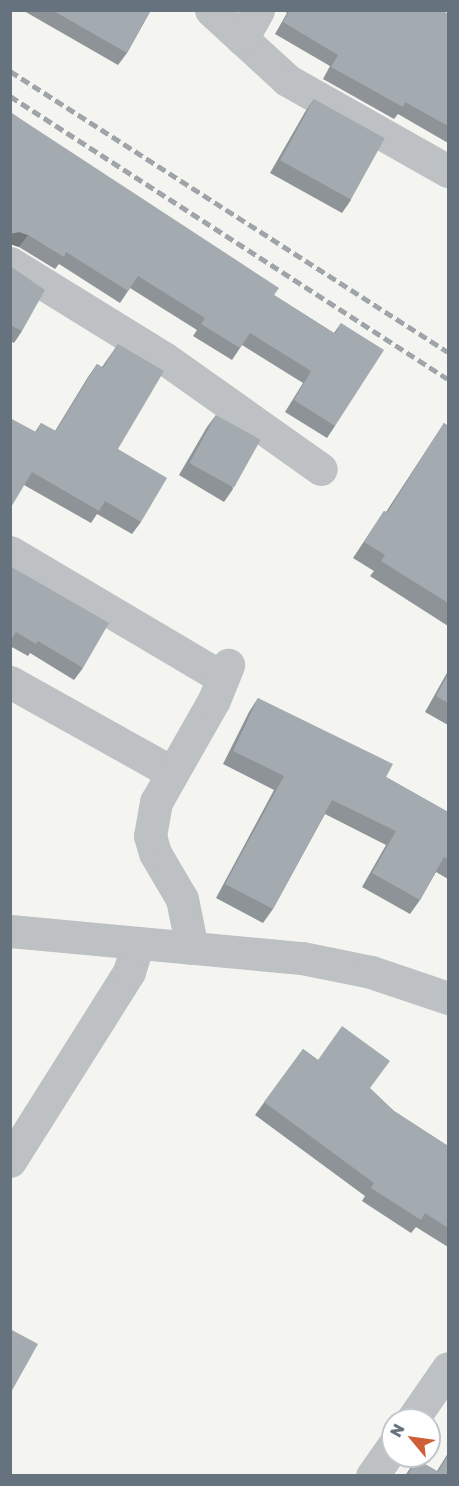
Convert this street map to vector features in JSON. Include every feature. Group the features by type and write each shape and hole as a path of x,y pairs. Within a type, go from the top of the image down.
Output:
{"street":[{"path":"211,10 287,81 448,171"},
{"path":"242,39 258,10"},
{"path":"10,263 164,358 321,469"},
{"path":"10,552 225,671 214,699 156,802 150,836 155,853 182,899 192,948"},
{"path":"10,682 171,772"},
{"path":"10,931 313,961 371,972 448,998"},
{"path":"10,1161 129,972 138,943"},
{"path":"420,1408 448,1368"},
{"path":"372,1476 381,1463"}],"building":[{"path":"52,10 151,10 127,53"},
{"path":"290,10 441,10 448,14 448,126 405,102 403,107 331,67 338,55 283,22"},
{"path":"314,99 385,138 351,199 280,160"},
{"path":"10,112 279,288 274,295 335,334 341,323 384,350 335,426 294,400 311,371 250,333 240,348 201,324 205,318 138,276 128,291 66,252 64,257 28,235 19,232 10,234"},
{"path":"10,266 45,290 22,331 10,325"},
{"path":"118,344 164,371 118,449 167,478 141,522 105,501 99,511 32,472 10,509 10,418 36,432 41,423 56,431 97,364 103,368"},
{"path":"216,415 261,440 234,488 189,463"},
{"path":"444,423 448,426 448,603 381,561 385,555 364,542 384,511 387,513"},
{"path":"10,566 109,623 83,668 38,641 36,644 16,632 10,642"},
{"path":"448,674 448,703 436,696"},
{"path":"258,698 393,764 386,777 448,812 448,860 444,857 420,900 372,873 396,831 332,800 273,909 225,884 284,776 233,751"},
{"path":"342,1026 390,1061 370,1088 394,1111 448,1146 448,1228 425,1213 421,1220 371,1188 374,1183 264,1102 303,1049 318,1060"},
{"path":"10,1329 38,1344 10,1394"},
{"path":"448,1455 448,1476 407,1476 411,1468 431,1468 438,1472"}],"railway":[{"path":"10,71 448,352"},
{"path":"10,96 448,379"}]}
